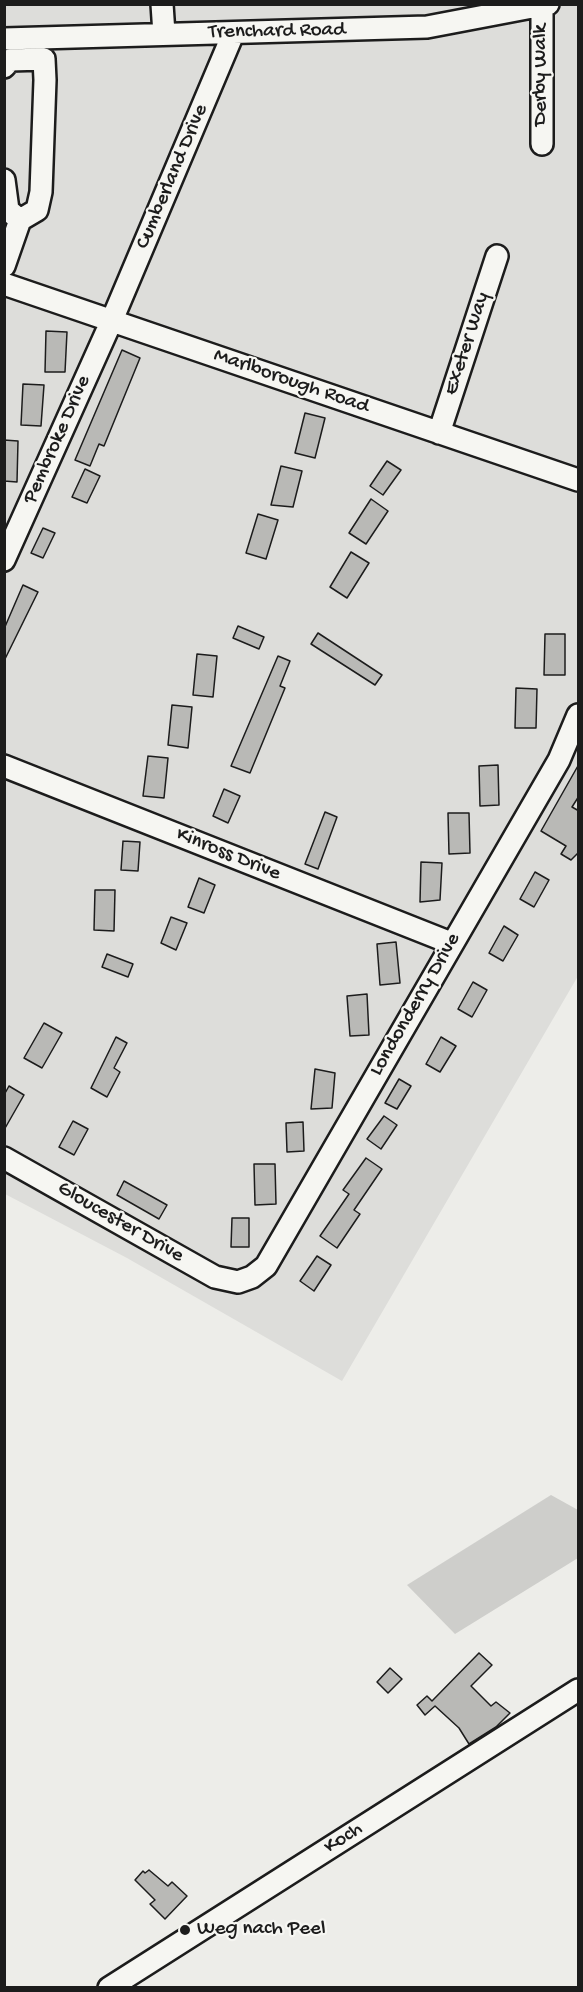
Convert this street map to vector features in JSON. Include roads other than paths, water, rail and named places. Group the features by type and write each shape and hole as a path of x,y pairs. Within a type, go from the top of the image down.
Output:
{"street":[{"path":"162,4 164,34"},
{"name":"Trenchard Road","path":"4,39 73,35 233,34 427,27 545,5"},
{"name":"Derby Walk","path":"542,144 545,5"},
{"name":"Cumberland Drive","path":"112,320 233,34"},
{"path":"4,67 10,60 44,59 73,35"},
{"path":"4,266 20,220 37,210 41,192 44,59"},
{"path":"4,180 8,210 20,220"},
{"name":"Exeter Way","path":"439,433 497,256"},
{"name":"Marlborough Road","path":"4,284 579,480"},
{"name":"Pembroke Drive","path":"4,560 112,320"},
{"name":"Londonderry Drive","path":"238,1282 252,1277 266,1266 559,760 579,715"},
{"name":"Kinross Drive","path":"4,766 451,943"},
{"name":"Gloucester Drive","path":"4,1158 215,1277 238,1282"},
{"name":"Koch","path":"110,1988 579,1690"}],"place":[{"name":"Weg nach Peel","path":"185,1930"}]}
